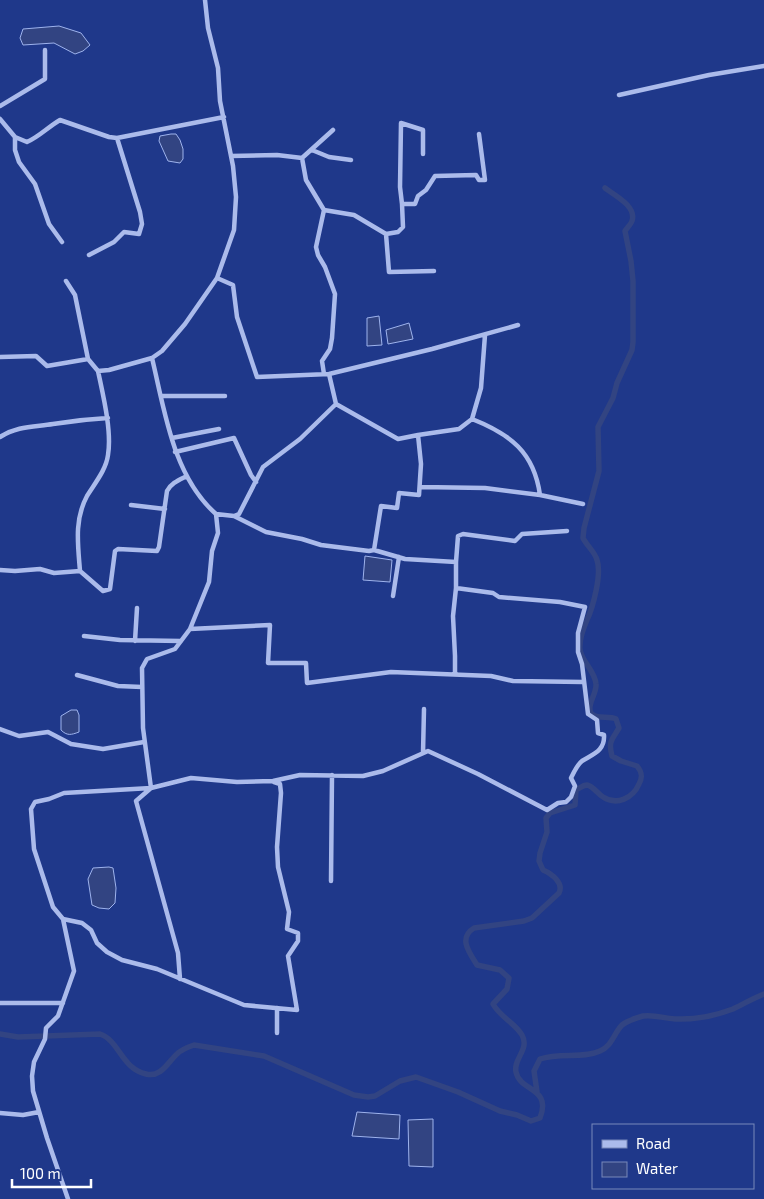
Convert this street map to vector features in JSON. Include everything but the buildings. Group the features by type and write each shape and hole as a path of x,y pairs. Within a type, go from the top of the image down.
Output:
{"street":[{"path":"98,371 109,370 152,358 162,351 185,324 217,278 234,230 236,197 231,156 220,100 218,68 208,28 205,0"},
{"path":"0,106 45,79 45,50"},
{"path":"619,95 709,75 764,66"},
{"path":"0,119 15,138 27,142 36,138 48,127 60,120 65,120 109,137 117,138 224,117"},
{"path":"324,210 354,215 386,234 398,232 403,227 400,187 402,123 423,130 423,154"},
{"path":"231,156 277,155 302,158 332,130"},
{"path":"402,204 415,204 418,196 426,190 435,176 476,174 479,180 486,180 479,134"},
{"path":"15,138 15,150 19,162 36,184 49,224 62,242"},
{"path":"89,255 114,242 124,232 139,234 142,224 137,198 117,138"},
{"path":"312,150 329,157 351,160"},
{"path":"302,158 306,180 324,210 316,247 335,294 330,350 322,361 336,404 398,439 459,429 472,418 481,388 485,335"},
{"path":"386,234 389,272 434,271"},
{"path":"217,278 233,285 237,317 256,377 327,374 518,325"},
{"path":"66,281 75,295 88,359 98,371 108,418 108,455 100,477 87,496 77,527 80,571 103,591 110,589 116,551 118,549 157,552 169,486 187,476"},
{"path":"0,358 36,356 47,366 88,359"},
{"path":"152,358 175,452 187,476 206,505 216,514 234,516 266,532 321,545 374,550 399,557 456,562"},
{"path":"161,396 225,396"},
{"path":"234,516 242,511 263,467 300,439 336,404"},
{"path":"0,437 21,427 108,418"},
{"path":"472,418 492,426 524,450 538,478 540,495"},
{"path":"172,438 220,429"},
{"path":"374,550 381,506 397,508 399,493 419,495 421,464 418,435"},
{"path":"175,452 234,438 256,482"},
{"path":"421,487 485,488 540,495 583,504"},
{"path":"131,505 165,509"},
{"path":"151,788 144,742 142,668 147,659 174,649 190,629 209,582 212,551 218,533 216,514"},
{"path":"455,674 456,656 453,616 458,536 463,534 515,541 522,534 567,531"},
{"path":"393,596 399,557"},
{"path":"0,570 40,569 54,573 80,571"},
{"path":"68,1199 33,1091 32,1076 34,1062 45,1038 46,1028 58,1016 74,971 63,919 53,907 34,849 31,809 35,802 64,793 151,788 191,778 237,782 274,781 300,775 363,776 383,771 428,751 478,774 547,810 558,802 566,802 571,797 575,786 571,778 574,771 582,761 594,756 601,748 604,740 604,735 598,733 597,720 588,714 582,664 578,652 580,624 585,607 560,602 499,598 493,593 456,588"},
{"path":"134,641 137,608"},
{"path":"190,629 270,625 268,663 306,663 307,683 391,672 491,676 513,681 583,682"},
{"path":"84,636 134,641 180,641"},
{"path":"77,674 118,686 142,687"},
{"path":"423,753 424,709"},
{"path":"0,729 19,736 48,732 71,744 103,749 144,742"},
{"path":"331,881 332,775"},
{"path":"63,919 82,923 90,930 97,943 107,952 137,965 157,969 244,1005 297,1010 288,956 298,941 298,933 286,929 289,912 278,867 277,847 280,784 274,781"},
{"path":"151,788 136,801 178,952 180,978"},
{"path":"0,1002 63,1003"},
{"path":"277,1008 277,1033"},
{"path":"0,1113 23,1115 39,1112"}],"water":[{"path":"59,26 81,33 90,45 83,51 75,54 54,43 23,45 20,38 23,29"},
{"path":"176,134 183,149 183,159 180,163 168,161 159,141 160,136"},
{"path":"379,316 382,345 367,346 367,318"},
{"path":"409,323 413,339 388,344 386,330"},
{"path":"365,556 392,560 390,582 363,580"},
{"path":"71,710 77,710 79,715 79,732 74,734 65,733 61,730 61,716"},
{"path":"93,868 113,868 116,888 115,903 109,909 99,908 92,905 88,879"},
{"path":"357,1112 400,1115 399,1139 352,1136"},
{"path":"433,1119 433,1167 409,1166 408,1120"}],"waterway":[{"path":"0,1034 18,1037 100,1034 112,1042 131,1066 138,1071 151,1075 160,1072 177,1054 187,1047 194,1045 264,1056 354,1095 375,1096 400,1081 416,1077 458,1092 500,1111 531,1121 540,1118 543,1108 539,1095 523,1083 516,1072 517,1063 524,1045 522,1035 493,1004 507,989 509,978 500,970 477,965 468,950 466,941 469,932 474,928 524,921 532,918 559,893 559,882 543,870 539,861 547,832 546,818 550,813 575,805 576,790 584,786 591,787 608,800 619,801 629,797 641,779 641,772 637,766 612,756 611,744 619,728 616,719 596,716 591,713 590,706 596,684 580,650 580,642 598,582 596,557 583,538 599,471 598,427 613,398 617,383 632,350 633,342 633,281 625,231 633,216 628,206 605,188"},
{"path":"537,1092 534,1071 540,1059 555,1056 586,1055 600,1051 610,1043 622,1025 643,1016 676,1019 707,1016 733,1009 764,994"}]}
